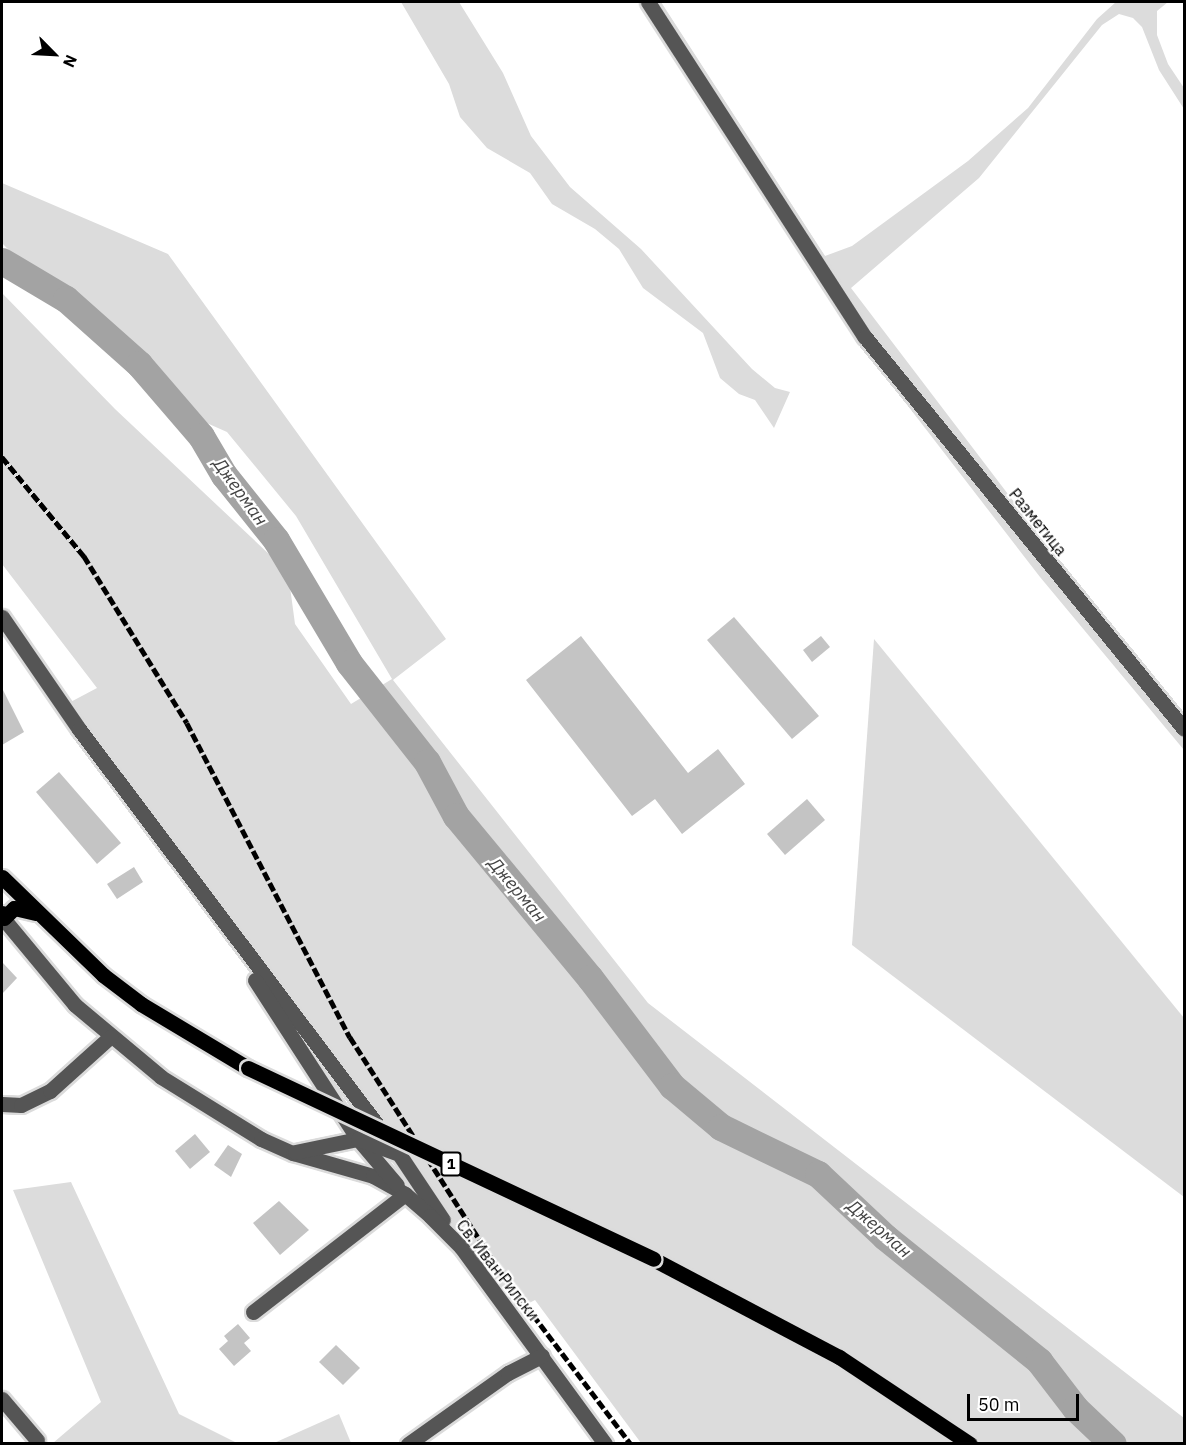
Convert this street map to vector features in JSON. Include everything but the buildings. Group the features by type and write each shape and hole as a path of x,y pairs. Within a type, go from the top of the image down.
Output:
{"main road":[{"name":"1","path":"2,877 38,916 141,1004 248,1068 653,1259 839,1357 970,1443"},
{"path":"2,916 14,908 38,916"}],"street":[{"name":"Разметица","path":"648,2 865,337 1185,729"},
{"path":"2,617 205,900 399,1154 461,1246"},
{"path":"205,900 358,1139 405,1194 253,1312"},
{"name":"Св. Иван Рилски","path":"2,916 54,982 110,1038 200,1104 293,1153 364,1173 405,1194 461,1246 605,1443"},
{"path":"2,1104 21,1105 50,1091 110,1038"},
{"path":"293,1153 358,1139 399,1154"},
{"path":"408,1443 508,1373 542,1356"},
{"path":"2,1399 37,1440"}],"shaded area":[{"path":"401,2 459,2 503,73 531,136 570,187 641,249 752,369 775,388 790,392 774,428 755,400 739,394 720,378 703,333 643,288 619,249 595,229 552,204 530,173 487,148 460,117 449,84"},
{"path":"640,2 661,2 825,256 852,246 968,161 1028,108 1097,19 1116,2 1168,2 1157,11 1157,35 1168,64 1184,88 1184,109 1159,70 1142,27 1133,18 1119,14 1102,25 979,178 851,288 1104,620 1184,714 1184,750 1040,577 847,327"},
{"path":"2,183 168,254 446,639 393,680 648,1003 1184,1418 1184,1443 641,1443 535,1300 510,1313 63,706 97,688 2,564 2,293 115,409 288,572 295,624 351,704 392,679 296,516 227,432 155,400 2,243"},
{"path":"874,639 1184,1018 1184,1197 852,945"},
{"path":"71,1182 179,1414 237,1443 53,1443 101,1402 13,1190"},
{"path":"339,1414 351,1443 274,1443"}],"waterway":[{"name":"Джерман","path":"2,261 66,299 139,364 201,436 224,475 276,540 349,663 427,762 456,816 590,978 672,1086 721,1127 818,1174 885,1237 1039,1361 1075,1408 1113,1444"}],"railway":[{"path":"2,457 84,556 187,723 350,1037 497,1267 631,1444"}]}
